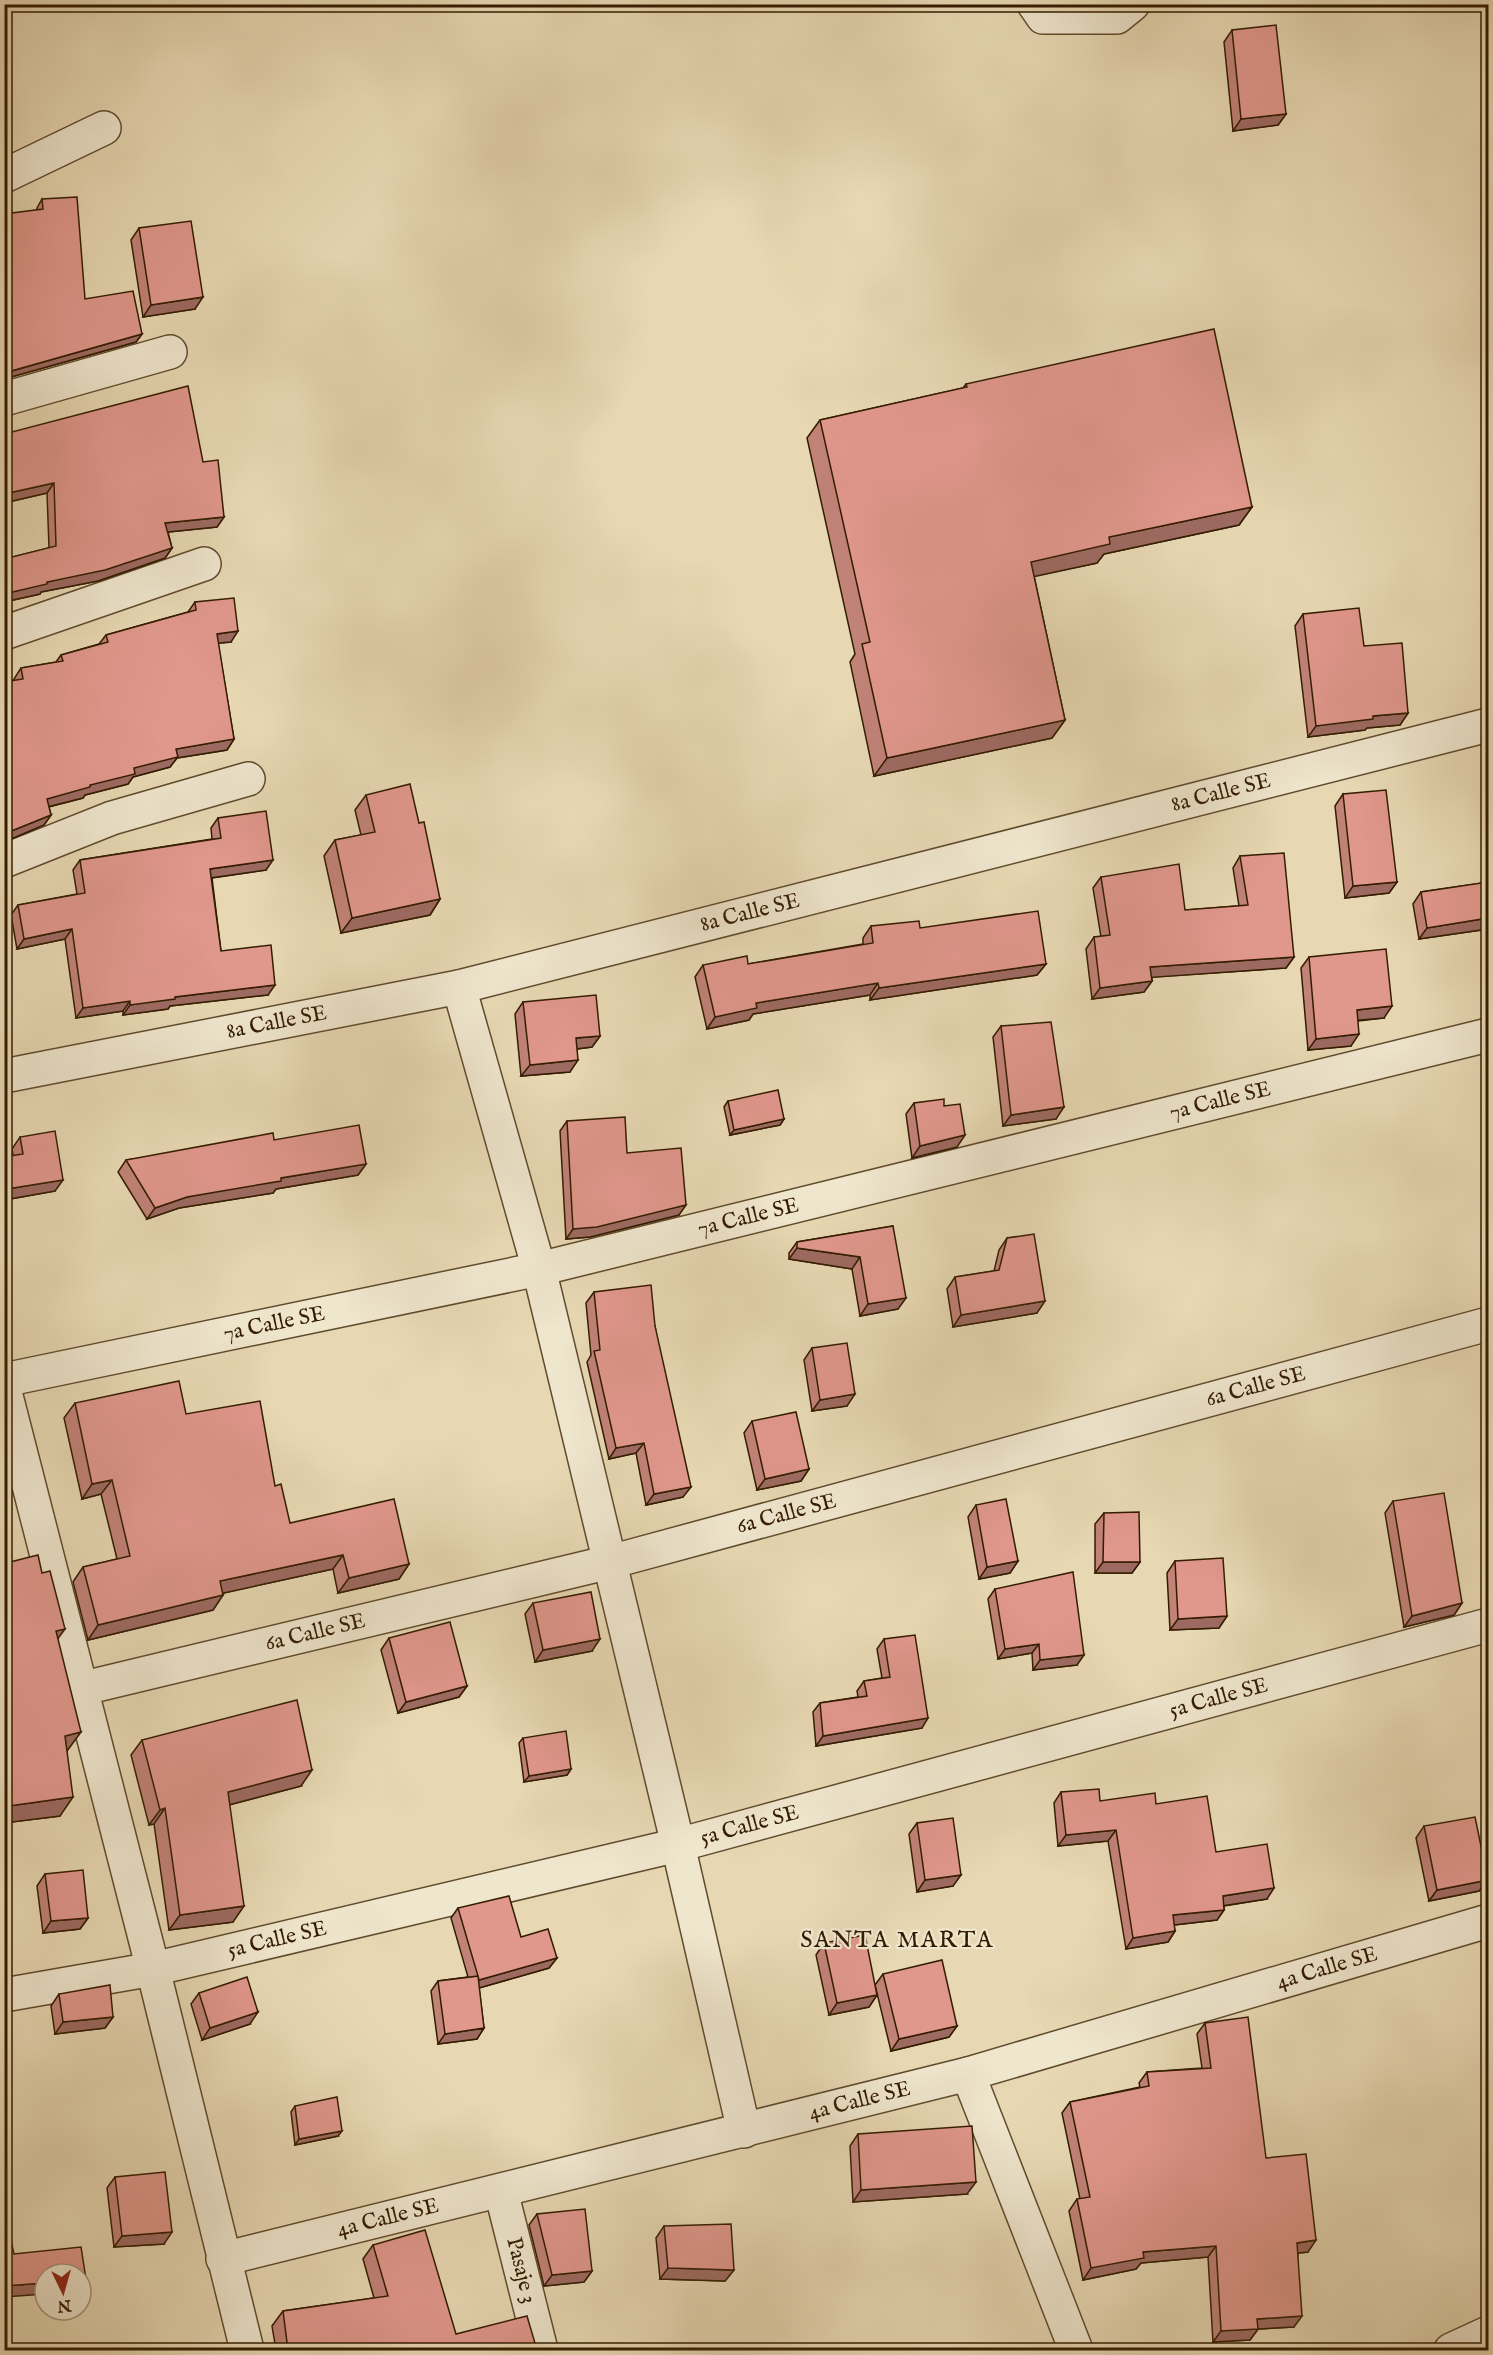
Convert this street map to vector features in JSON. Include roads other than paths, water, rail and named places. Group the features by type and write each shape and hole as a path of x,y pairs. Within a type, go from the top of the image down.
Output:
{"street":[{"path":"1034,4 1043,16 1117,16 1133,4"},
{"path":"4,176 104,128"},
{"path":"4,399 170,352"},
{"path":"4,633 204,564"},
{"name":"8a Calle SE","path":"4,1076 459,987 1488,724"},
{"path":"4,861 112,818 248,779"},
{"path":"459,987 540,1269 744,2131"},
{"name":"7a Calle SE","path":"4,1380 540,1269 1488,1035"},
{"name":"6a Calle SE","path":"80,1689 610,1562 1488,1324"},
{"path":"4,1388 153,1969 247,2350"},
{"name":"5a Calle SE","path":"4,1995 153,1969 678,1845 1488,1625"},
{"name":"4a Calle SE","path":"223,2259 968,2074 1488,1921"},
{"path":"968,2074 1076,2350"},
{"name":"Pasaje 3","path":"501,2191 541,2350"},
{"path":"1451,2350 1488,2333"}],"district":[{"name":"SANTA MARTA","path":"897,1940"}]}
